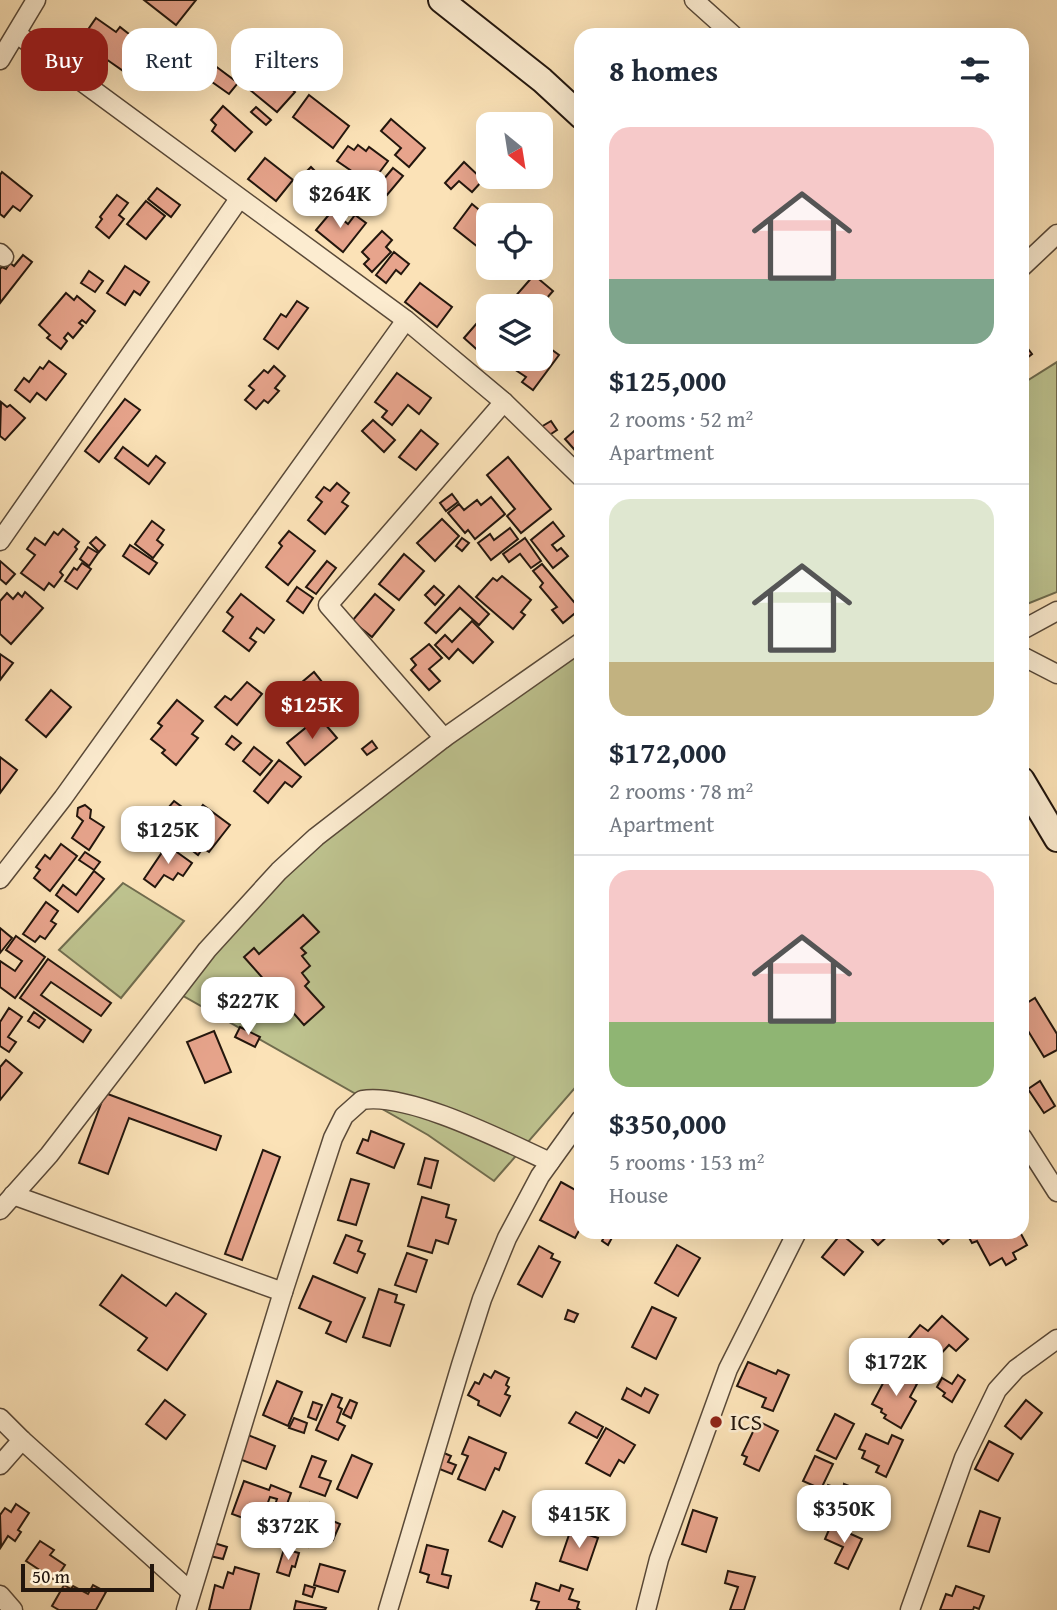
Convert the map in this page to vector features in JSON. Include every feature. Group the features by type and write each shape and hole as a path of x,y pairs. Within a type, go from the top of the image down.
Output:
{"main road":[{"path":"441,0 542,80 574,110"},
{"path":"1029,795 1057,839"}],"street":[{"path":"0,61 36,0"},
{"path":"694,0 725,28"},
{"path":"17,34 406,320 504,402 574,470"},
{"path":"0,541 239,199"},
{"path":"1029,260 1057,234"},
{"path":"0,879 71,787 406,320"},
{"path":"444,738 328,605 504,402"},
{"path":"1029,626 1057,611"},
{"path":"0,1210 49,1155 207,950 279,871 316,837 444,738 574,647"},
{"path":"1029,660 1057,674"},
{"path":"186,1610 282,1293 333,1138 344,1116 362,1100 392,1100 450,1119 551,1162"},
{"path":"388,1610 482,1299 507,1238 540,1176 574,1129"},
{"path":"1029,1148 1057,1192"},
{"path":"13,1195 282,1293"},
{"path":"646,1610 659,1559 728,1369 793,1239"},
{"path":"910,1610 964,1458 997,1390 1016,1369 1057,1339"},
{"path":"0,1418 190,1591"},
{"path":"0,1465 22,1440"},
{"path":"0,1595 13,1610"}],"green space":[{"path":"1057,362 1057,592 1029,603 1029,380"},
{"path":"572,643 574,1089 494,1181 428,1135 171,989 290,860"},
{"path":"123,883 184,921 121,998 59,950"}],"building":[{"path":"144,0 196,0 176,25"},
{"path":"96,18 116,32 120,27 122,29 122,70 108,60 108,28 89,28"},
{"path":"217,67 231,78 229,94 217,86"},
{"path":"251,91 295,92 277,112"},
{"path":"309,95 349,126 333,148 293,117"},
{"path":"223,106 252,132 235,151 212,131 216,125 211,120"},
{"path":"256,107 271,120 266,125 251,112"},
{"path":"391,119 425,148 409,167 395,155 401,148 381,131"},
{"path":"358,145 366,151 369,147 388,161 366,190 349,177 353,172 337,161 348,146 354,150"},
{"path":"265,158 293,180 276,201 248,179"},
{"path":"464,162 476,173 476,188 472,192 459,181 451,189 445,183"},
{"path":"311,167 320,176 306,191 296,182"},
{"path":"393,168 403,176 387,195 378,186"},
{"path":"2,172 32,196 20,211 13,206 4,217 0,214"},
{"path":"157,188 180,205 171,217 148,199"},
{"path":"346,188 367,206 361,212 340,195"},
{"path":"362,190 373,198 369,203 358,195"},
{"path":"117,195 128,203 119,215 124,219 109,238 96,227 102,219 100,217"},
{"path":"146,201 165,216 146,239 127,224"},
{"path":"472,204 476,207 476,245 454,228"},
{"path":"332,211 348,224 355,215 366,223 343,252 316,230"},
{"path":"382,231 392,240 386,247 391,252 372,272 364,264 369,259 362,252"},
{"path":"394,252 409,264 401,274 396,270 386,283 376,275"},
{"path":"23,255 32,262 0,303 0,269 6,269 10,263 14,266"},
{"path":"125,266 149,282 140,295 134,291 125,305 107,293"},
{"path":"89,271 103,281 95,292 81,283"},
{"path":"530,280 540,280 553,291 550,294 517,294"},
{"path":"420,283 452,307 437,327 405,302"},
{"path":"66,293 74,300 77,296 95,311 86,323 82,320 79,323 83,326 73,338 68,333 64,338 67,341 61,349 47,338 50,335 39,325"},
{"path":"297,301 308,308 278,349 264,339 281,314 286,317"},
{"path":"476,324 476,349 464,338"},
{"path":"553,351 559,355 553,363"},
{"path":"49,361 66,374 46,400 37,393 30,402 15,390 24,378 29,382 40,367 43,369"},
{"path":"274,366 285,376 275,388 279,391 268,403 264,400 256,409 245,400 254,390 249,386 264,370 268,373"},
{"path":"517,371 547,371 533,390 522,382 526,377"},
{"path":"397,373 431,398 419,414 408,405 392,425 382,417 387,411 375,402"},
{"path":"125,399 140,410 99,462 85,451"},
{"path":"1,402 7,407 10,405 25,418 5,440 0,436"},
{"path":"373,420 395,440 384,452 362,431"},
{"path":"551,421 557,430 548,436 541,427"},
{"path":"421,430 438,444 416,470 399,457"},
{"path":"574,431 574,449 565,439"},
{"path":"123,447 148,466 156,456 165,463 149,484 115,458"},
{"path":"508,457 551,509 521,533 507,516 515,509 487,475"},
{"path":"337,483 349,493 342,502 348,506 325,534 308,520 322,502 316,497 324,487 330,491"},
{"path":"452,494 458,502 446,511 440,503"},
{"path":"491,497 505,514 475,539 468,530 465,533 448,513 459,504 464,510 477,500 481,505"},
{"path":"442,519 459,536 435,561 417,543"},
{"path":"152,521 164,530 157,540 163,545 153,558 135,544"},
{"path":"553,522 564,536 552,545 557,551 561,548 568,556 553,568 531,540"},
{"path":"510,528 518,539 491,560 478,543 490,534 494,540"},
{"path":"63,529 79,542 75,547 77,549 60,572 63,575 54,587 49,583 44,590 21,573 35,555 27,549 35,538 45,545 54,532 58,535"},
{"path":"289,531 315,551 288,585 266,567 282,546 279,543"},
{"path":"96,537 105,545 99,552 90,543"},
{"path":"462,538 469,543 462,551 456,546"},
{"path":"525,538 541,561 531,568 520,554 509,562 503,554"},
{"path":"130,545 157,563 149,574 123,556"},
{"path":"88,547 98,553 89,566 80,559"},
{"path":"404,554 424,571 399,600 379,584"},
{"path":"0,561 15,574 6,584 0,579"},
{"path":"327,561 336,568 316,594 306,587"},
{"path":"82,563 91,569 77,589 65,581 74,568 77,570"},
{"path":"542,564 574,602 574,614 563,623 552,610 557,607 540,587 543,583 533,571"},
{"path":"502,576 531,600 521,612 525,615 513,629 476,597 493,578 497,581"},
{"path":"434,586 444,595 435,605 425,595"},
{"path":"459,586 489,614 479,625 460,608 436,633 425,623"},
{"path":"297,587 313,598 303,613 287,601"},
{"path":"25,592 43,608 11,644 0,634 0,601 7,593 13,599 18,593 22,597"},
{"path":"241,594 274,620 264,633 257,628 250,638 256,642 249,651 223,631 233,617 227,612"},
{"path":"375,594 394,610 372,637 352,621"},
{"path":"472,621 493,642 473,663 458,649 449,659 435,645 445,635 452,642"},
{"path":"429,644 442,658 429,669 440,681 429,690 411,670 416,665 411,659"},
{"path":"0,654 13,663 0,680"},
{"path":"314,672 323,683 310,694 301,683"},
{"path":"247,682 262,694 237,725 215,707 225,696 231,700"},
{"path":"51,690 71,707 46,737 26,720"},
{"path":"312,696 319,705 310,711 303,702"},
{"path":"177,700 203,721 192,734 198,738 176,765 162,753 165,750 151,739 162,726 158,723"},
{"path":"319,717 337,738 305,765 287,743"},
{"path":"232,736 241,743 234,750 226,744"},
{"path":"372,741 377,748 367,755 362,749"},
{"path":"254,747 272,761 260,775 243,761"},
{"path":"0,757 17,770 0,793"},
{"path":"279,760 301,777 292,787 285,782 268,803 254,791"},
{"path":"174,801 182,807 170,821 162,815"},
{"path":"85,805 91,810 90,818 104,827 89,850 72,838 83,821 77,816 78,808"},
{"path":"203,805 230,825 209,852 203,848 198,855 180,841 199,817 196,814"},
{"path":"61,844 77,856 50,891 34,878 40,870 36,867 45,855 50,859"},
{"path":"167,845 192,863 183,876 178,873 173,880 164,875 155,887 144,879"},
{"path":"85,852 100,862 94,870 79,860"},
{"path":"94,871 104,879 78,912 56,895 63,885 76,895"},
{"path":"46,902 58,911 51,921 56,924 45,939 40,936 35,942 23,934"},
{"path":"303,915 319,932 301,948 306,953 302,956 310,966 302,973 309,982 305,986 324,1007 304,1025 244,957 254,948 259,954"},
{"path":"0,928 12,938 0,953"},
{"path":"16,936 45,957 15,998 0,987 0,961 15,971 22,961 6,950"},
{"path":"48,959 111,1003 101,1016 51,982 41,995 91,1030 83,1042 20,998"},
{"path":"1035,998 1057,1034 1057,1050 1044,1057 1029,1032 1029,1002"},
{"path":"9,1008 22,1017 8,1037 16,1042 9,1052 0,1046 0,1022"},
{"path":"34,1012 45,1020 39,1028 28,1021"},
{"path":"240,1027 260,1037 255,1047 235,1037"},
{"path":"214,1031 231,1072 205,1083 187,1042"},
{"path":"6,1060 22,1073 0,1100 0,1067"},
{"path":"1040,1081 1055,1106 1044,1113 1029,1088"},
{"path":"105,1093 221,1136 216,1150 129,1118 108,1174 79,1163"},
{"path":"371,1131 404,1144 394,1168 357,1153 363,1139 368,1141"},
{"path":"263,1150 280,1157 242,1260 225,1254"},
{"path":"425,1158 438,1161 431,1188 418,1184"},
{"path":"351,1179 369,1184 356,1225 338,1220"},
{"path":"561,1182 574,1189 574,1237 540,1220"},
{"path":"422,1197 449,1205 446,1217 456,1220 448,1244 436,1240 432,1253 408,1246"},
{"path":"346,1235 362,1241 358,1251 365,1254 357,1273 334,1263"},
{"path":"603,1239 611,1239 608,1245 602,1241"},
{"path":"837,1239 847,1239 863,1252 844,1275 822,1257"},
{"path":"872,1239 884,1239 878,1245"},
{"path":"970,1239 1024,1239 1027,1245 1013,1253 1016,1259 1006,1265 1002,1258 990,1265 977,1241 972,1243"},
{"path":"677,1245 700,1258 678,1296 655,1283"},
{"path":"539,1246 553,1254 551,1258 560,1262 542,1297 518,1284"},
{"path":"407,1253 427,1260 416,1292 395,1285"},
{"path":"122,1275 166,1306 176,1293 206,1314 167,1370 138,1350 147,1338 100,1305"},
{"path":"313,1276 365,1298 346,1342 326,1333 331,1322 299,1308"},
{"path":"379,1289 397,1295 395,1302 404,1305 390,1346 363,1337"},
{"path":"652,1307 676,1318 656,1359 632,1347"},
{"path":"568,1310 578,1314 574,1322 565,1319"},
{"path":"942,1316 968,1339 956,1351 949,1345 935,1360 909,1338 920,1325 928,1331"},
{"path":"748,1362 776,1374 778,1370 789,1375 773,1411 762,1407 766,1398 737,1386"},
{"path":"890,1370 917,1384 910,1397 916,1401 901,1428 884,1418 886,1415 881,1412 882,1409 872,1404"},
{"path":"495,1371 509,1378 506,1385 509,1387 505,1394 510,1396 500,1416 478,1405 479,1401 468,1395 475,1382 479,1384 484,1374 491,1378"},
{"path":"958,1375 965,1380 952,1402 943,1396 945,1393 937,1387 942,1378 952,1384"},
{"path":"277,1381 302,1392 288,1426 263,1415"},
{"path":"627,1388 641,1396 645,1388 658,1395 649,1413 622,1399"},
{"path":"332,1394 342,1398 338,1407 342,1409 337,1422 345,1426 338,1440 316,1430"},
{"path":"165,1400 185,1415 166,1439 146,1424"},
{"path":"350,1400 357,1403 351,1418 343,1414"},
{"path":"1026,1400 1042,1413 1021,1439 1005,1426"},
{"path":"313,1402 322,1405 316,1420 308,1417"},
{"path":"576,1412 603,1427 597,1438 569,1423"},
{"path":"835,1414 854,1424 836,1459 817,1450"},
{"path":"294,1418 307,1423 304,1433 289,1428"},
{"path":"758,1421 778,1431 759,1471 744,1464 747,1457 742,1455"},
{"path":"606,1428 635,1445 624,1463 619,1460 610,1476 586,1463"},
{"path":"866,1434 888,1444 892,1435 903,1440 886,1477 876,1472 879,1466 862,1458 865,1451 859,1449"},
{"path":"248,1435 275,1446 266,1469 234,1457"},
{"path":"469,1437 506,1453 499,1470 495,1468 485,1490 458,1479 468,1456 462,1454"},
{"path":"989,1441 1013,1454 998,1481 975,1469"},
{"path":"444,1453 451,1456 448,1462 456,1465 452,1474 437,1468"},
{"path":"352,1455 372,1464 357,1498 337,1489"},
{"path":"312,1456 326,1461 319,1477 331,1481 325,1496 300,1487"},
{"path":"815,1456 833,1464 821,1489 803,1481"},
{"path":"244,1481 269,1490 271,1485 291,1493 279,1526 269,1523 277,1499 270,1497 260,1524 232,1514"},
{"path":"844,1484 869,1494 861,1517 855,1516 852,1526 830,1518 836,1508 822,1501 828,1485 843,1490"},
{"path":"310,1503 331,1512 328,1519 340,1524 333,1540 321,1536 317,1546 310,1543 308,1547 294,1542"},
{"path":"16,1504 29,1513 18,1530 21,1532 15,1541 8,1536 1,1547 0,1515 5,1508 11,1512"},
{"path":"693,1510 717,1518 706,1552 682,1544"},
{"path":"503,1511 515,1517 502,1547 489,1541"},
{"path":"980,1511 1000,1518 989,1552 968,1546"},
{"path":"287,1522 296,1525 290,1544 281,1541"},
{"path":"831,1525 862,1539 848,1569 835,1563 843,1547 825,1539"},
{"path":"571,1529 598,1538 587,1570 560,1561"},
{"path":"40,1541 54,1550 50,1555 65,1565 55,1580 26,1561"},
{"path":"214,1543 227,1547 223,1559 210,1556"},
{"path":"427,1545 448,1550 442,1574 451,1576 448,1588 427,1582 429,1575 420,1572"},
{"path":"284,1549 299,1553 289,1576 277,1572"},
{"path":"320,1564 345,1571 338,1592 314,1585"},
{"path":"235,1567 259,1574 250,1610 209,1610 215,1585 223,1588 228,1572 233,1574"},
{"path":"728,1571 755,1577 744,1610 730,1610 738,1587 725,1583"},
{"path":"536,1583 559,1591 561,1585 573,1589 569,1599 579,1602 577,1608 580,1610 536,1610 539,1602 531,1600"},
{"path":"64,1585 71,1589 73,1586 88,1594 93,1585 106,1592 96,1610 59,1610 52,1606"},
{"path":"305,1585 315,1588 312,1597 303,1594"},
{"path":"956,1586 984,1596 979,1609 974,1607 973,1610 940,1610 946,1594 952,1596"},
{"path":"296,1601 326,1608 294,1610"}],"place":[{"name":"ICS","path":"716,1422"}]}
